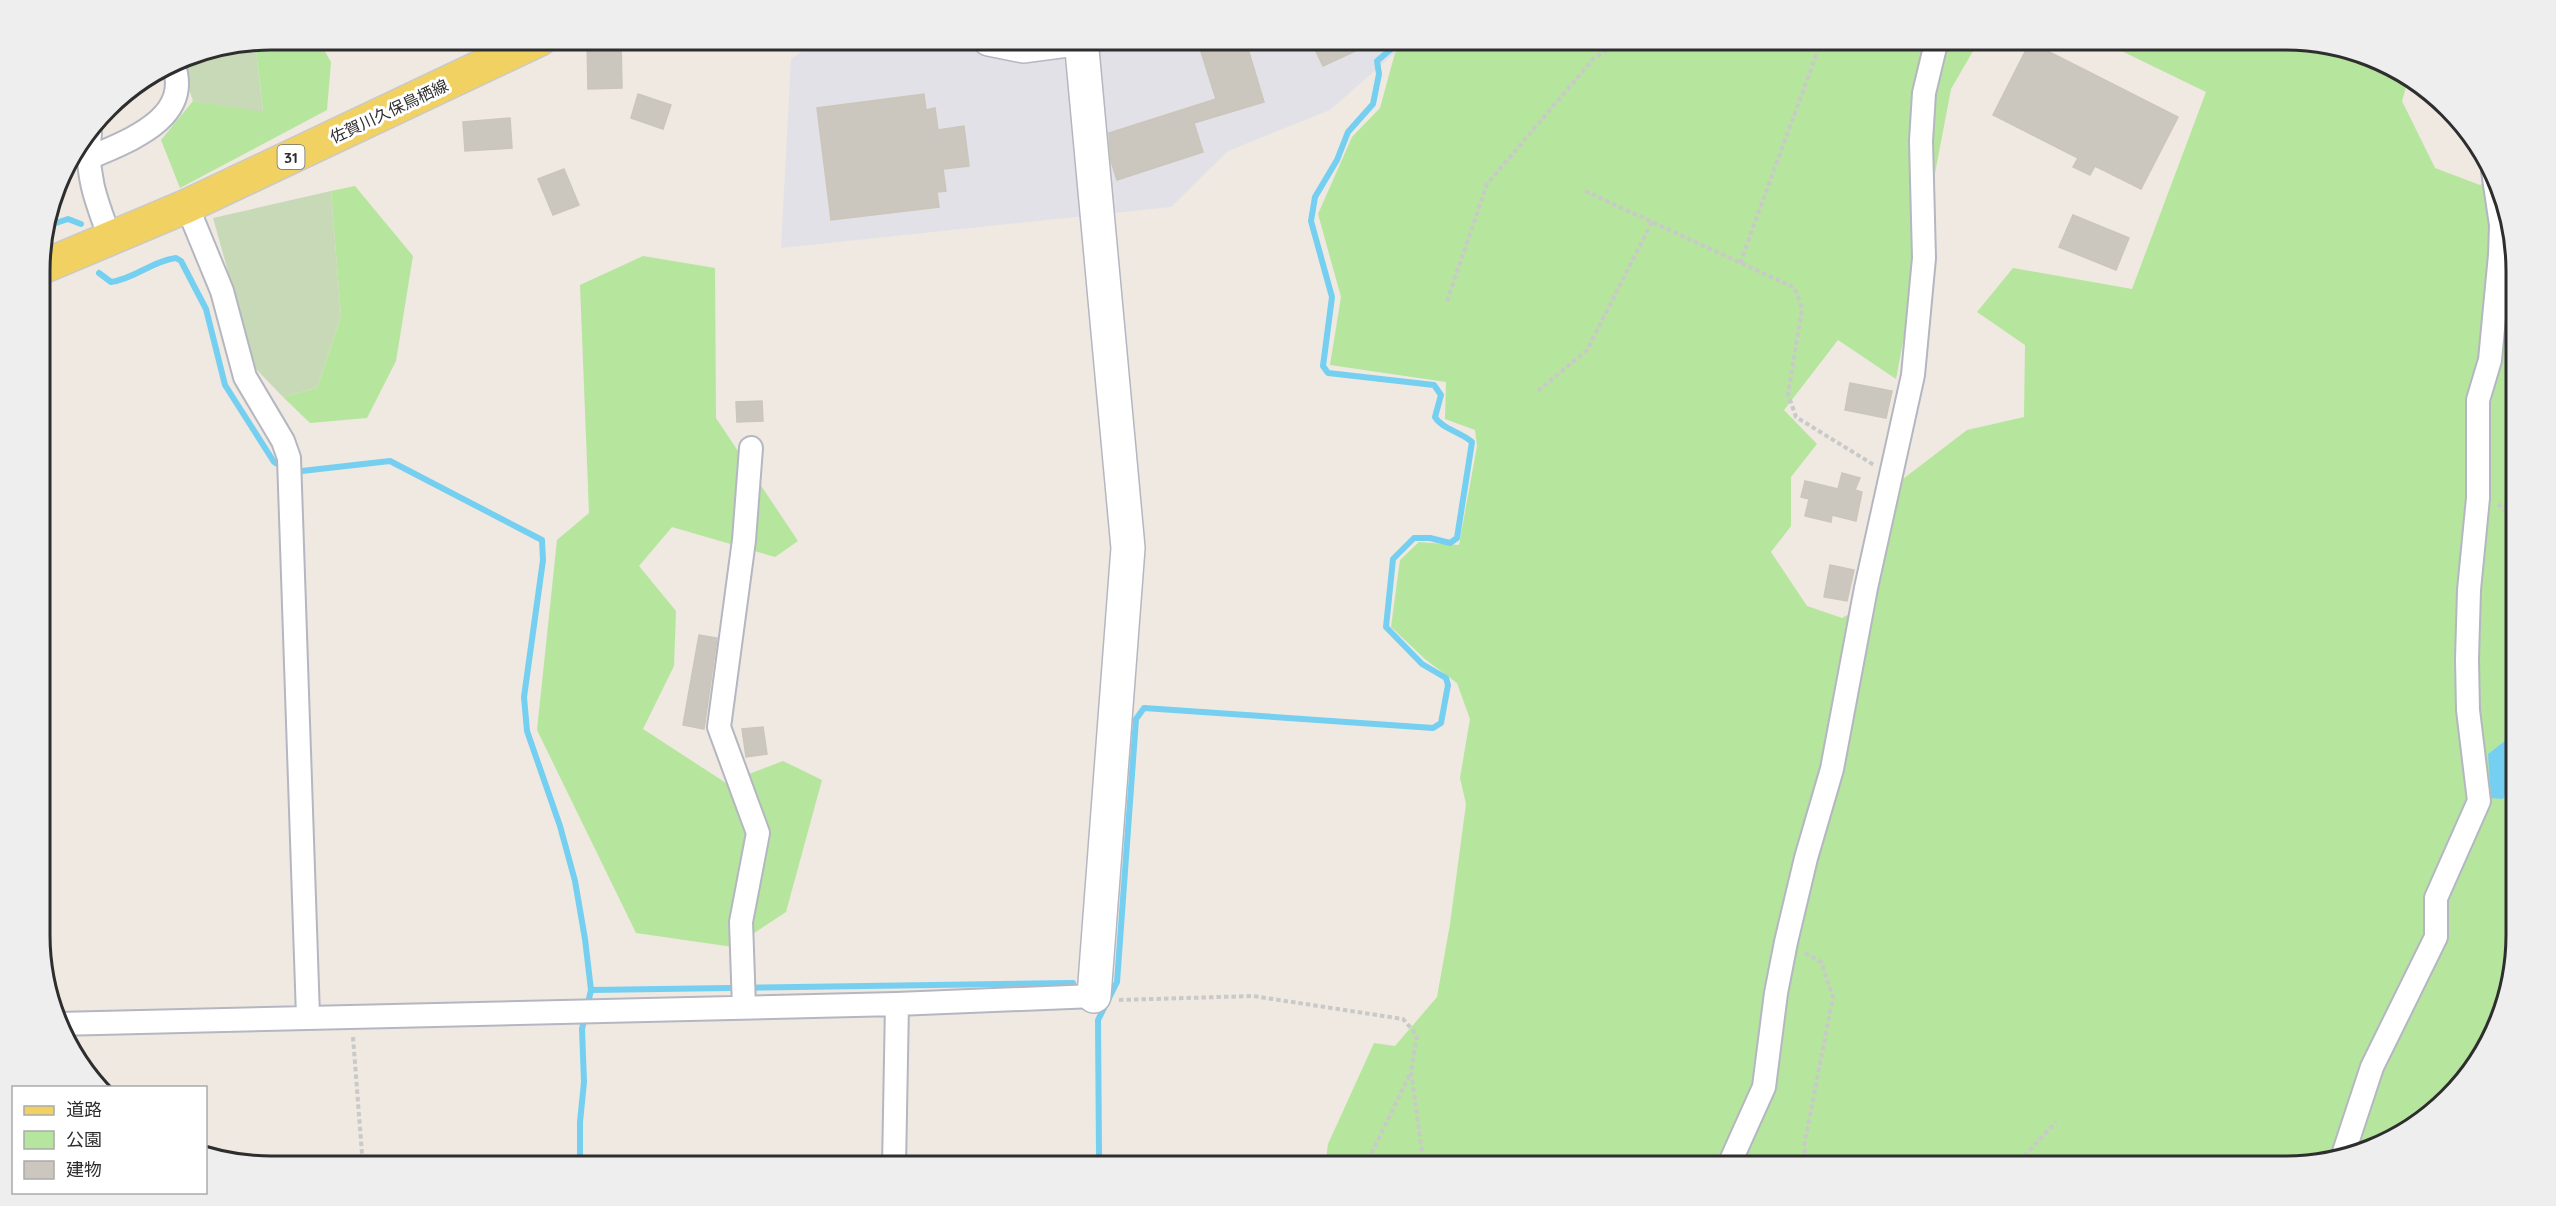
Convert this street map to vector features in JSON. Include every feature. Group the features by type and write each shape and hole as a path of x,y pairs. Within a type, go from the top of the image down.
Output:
{"main road":[{"name":"佐賀川久保鳥栖線","path":"50,264 187,206 517,50"}],"street":[{"path":"68,1024 1108,998 1128,548 1080,50"},
{"path":"1733,1156 1764,1087 1776,993 1786,942 1806,858 1832,769 1890,475 1913,375 1924,258 1921,141 1924,93 1934,50"},
{"path":"87,159 151,129 172,104 177,86 174,71"},
{"path":"89,146 87,159 92,190 110,238"},
{"path":"187,206 222,291 245,377 283,441 289,469 308,1016"},
{"path":"2345,1148 2372,1067 2436,937 2436,898 2479,801 2468,710 2469,590 2478,498 2478,400 2490,360 2500,255 2500,220"},
{"path":"744,1007 741,922 758,833 719,727 744,540 751,448"},
{"path":"894,1156 897,1004"}],"path":[{"path":"1447,301 1487,183 1594,58 1607,50"},
{"path":"1740,263 1818,50"},
{"path":"1585,191 1795,288 1802,309 1788,394 1796,417 1890,475"},
{"path":"1538,391 1587,350 1652,222"},
{"path":"1786,942 1821,962 1833,997 1804,1146 1806,1156"},
{"path":"1108,998 1253,996 1402,1019 1417,1035 1411,1071 1370,1156"},
{"path":"352,1016 362,1156"},
{"path":"1411,1071 1423,1156"},
{"path":"2024,1156 2056,1122"}],"shaded area":[{"path":"804,50 1398,50 1330,110 1228,151 1171,207 781,248 791,59"}],"green space":[{"path":"256,50 324,50 331,62 327,110 180,188 161,140 193,101 263,111"},
{"path":"256,50 263,112 193,101 182,68 214,57"},
{"path":"1398,50 1974,50 1951,89 1896,379 1838,340 1784,410 1817,444 1791,477 1791,526 1771,552 1807,606 1842,618 1870,603 1899,482 1967,430 2024,417 2025,345 1977,312 2013,268 2132,289 2206,92 2120,50 2314,51 2370,66 2406,86 2402,101 2435,168 2480,185 2487,180 2499,214 2506,256 2506,740 2488,754 2503,799 2506,795 2505,964 2495,1006 2484,1033 2461,1070 2442,1092 2396,1127 2370,1140 2342,1149 2300,1156 1326,1156 1328,1144 1374,1043 1395,1046 1437,997 1450,924 1466,804 1460,778 1470,719 1457,683 1426,660 1391,627 1400,560 1419,542 1459,545 1477,446 1475,430 1445,419 1446,382 1330,365 1341,297 1318,214 1352,137 1380,108 1395,53"},
{"path":"355,186 413,256 396,361 367,418 310,423 283,397 317,388 341,316 331,191"},
{"path":"331,191 341,316 317,388 283,397 255,368 213,218"},
{"path":"643,256 715,268 716,418 798,541 775,557 672,527 639,566 676,611 674,666 643,729 726,783 783,761 822,780 786,912 733,947 636,933 537,730 557,540 589,513 580,285"}],"water":[{"path":"2506,740 2506,795 2503,799 2491,798 2488,754"}],"building":[{"path":"587,50 621,50 622,88 588,89"},
{"path":"1200,50 1248,50 1264,102 1194,123 1203,152 1117,180 1111,161 1109,133 1216,99"},
{"path":"1315,50 1357,50 1323,66"},
{"path":"2026,50 2046,50 2178,117 2141,189 2095,166 2090,175 2073,167 2078,158 1993,115"},
{"path":"638,94 671,105 663,129 631,118"},
{"path":"924,94 926,110 935,108 938,130 964,126 969,166 943,169 946,191 937,192 939,207 831,220 817,108"},
{"path":"510,118 512,148 465,151 463,122"},
{"path":"564,169 579,205 553,215 538,179"},
{"path":"2073,215 2129,238 2116,270 2059,247"},
{"path":"1850,383 1892,391 1886,418 1845,410"},
{"path":"762,401 763,421 737,422 736,402"},
{"path":"1842,473 1860,478 1855,490 1862,492 1856,521 1832,515 1831,522 1805,516 1809,499 1801,497 1805,481 1838,489"},
{"path":"1830,565 1854,570 1847,601 1824,597"},
{"path":"699,635 717,638 704,729 683,725"},
{"path":"763,727 767,754 746,757 742,729"}],"waterway":[{"path":"1100,1156 1098,1020 1117,982 1136,719 1144,708 1433,728 1441,723 1448,685 1446,678 1422,664 1386,627 1393,559 1414,538 1430,538 1450,543 1457,538 1472,442 1442,425 1435,417 1441,395 1434,385 1328,373 1323,366 1332,297 1311,221 1315,197 1337,160 1348,132 1373,104 1379,74 1377,61 1390,50"},
{"path":"55,223 68,219 81,224"},
{"path":"99,273 111,282 167,260 176,258 181,261 206,309 225,385 274,462 284,468"},
{"path":"293,472 390,461 542,540 543,560 524,697 527,731 560,826 575,881 585,939 591,990 582,1029 584,1082 580,1122 580,1156"},
{"path":"591,990 1073,983"}]}
